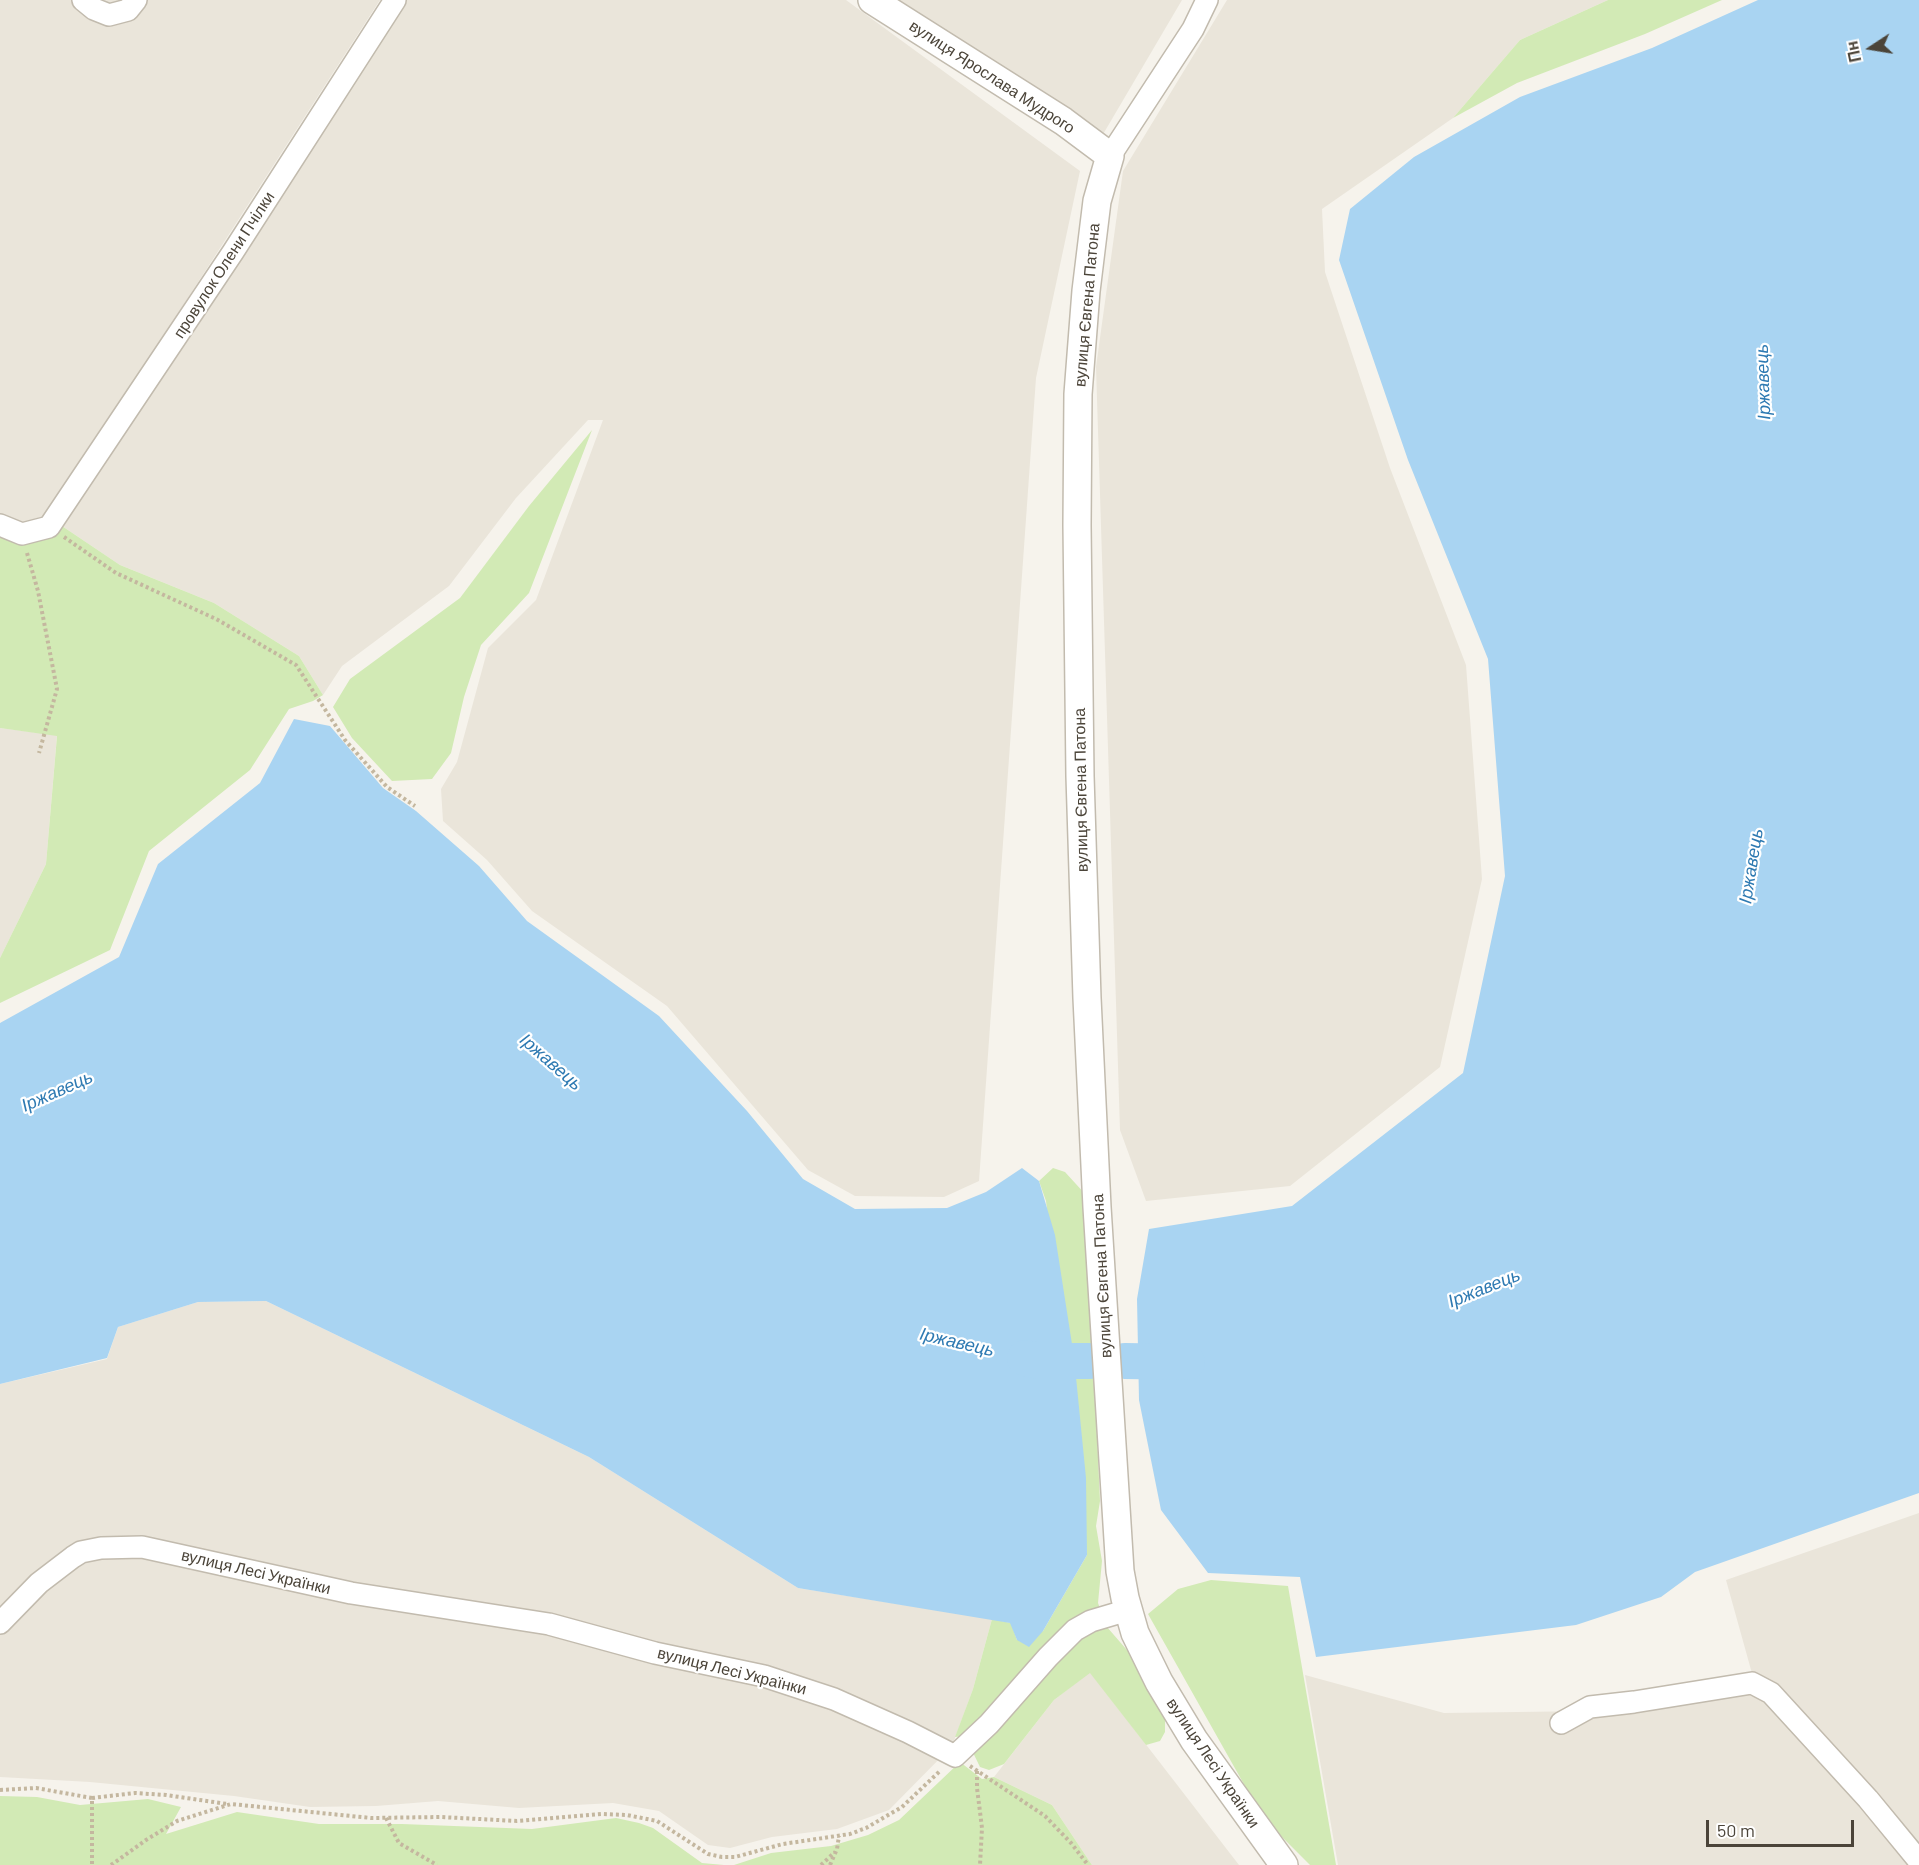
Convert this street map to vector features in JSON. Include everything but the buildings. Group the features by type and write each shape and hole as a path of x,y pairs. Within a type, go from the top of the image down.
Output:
{"street":[{"path":"83,0 94,9 109,15 128,10 136,0"},
{"name":"провулок Олени Пчілки","path":"49,527 234,252 394,0"},
{"name":"вулиця Ярослава Мудрого","path":"872,0 1063,121 1110,156"},
{"name":"вулиця Євгена Патона","path":"1128,1610 1122,1586 1118,1545 1088,1022 1080,764 1078,394 1086,291 1097,201 1110,156 1194,29 1207,0"},
{"path":"0,525 22,534 49,527"},
{"name":"вулиця Лесі Українки","path":"0,1623 39,1583 81,1552 101,1548 142,1547 351,1593 549,1624 655,1653 787,1682 868,1713 955,1756"},
{"path":"955,1756 989,1724 1075,1630 1091,1621 1128,1610"},
{"name":"вулиця Лесі Українки","path":"1128,1610 1143,1652 1188,1731 1284,1865"},
{"path":"1561,1722 1590,1707 1752,1683 1772,1693 1868,1799 1919,1861"}],"path":[{"path":"49,527 116,573 216,619 296,665 345,740 387,787 415,806"},
{"path":"22,534 38,591 57,689 39,753"},
{"path":"0,1790 36,1788 92,1798 135,1793 166,1795 358,1817 441,1816 517,1821 601,1814 627,1815 657,1821 700,1850 722,1857 745,1855 783,1844 839,1836 866,1828 902,1807 955,1756 1054,1823 1088,1865"},
{"path":"977,1771 982,1828 980,1865"},
{"path":"92,1798 92,1865"},
{"path":"111,1865 177,1821 231,1804"},
{"path":"386,1818 399,1843 437,1865"},
{"path":"830,1865 837,1849 839,1836"},
{"path":"821,1865 837,1849"}],"shaded area":[{"path":"0,0 380,0 48,515 18,524 0,517"},
{"path":"404,0 846,0 1080,171 1036,378 979,1181 944,1197 855,1196 808,1170 667,1006 532,911 487,860 443,821 441,789 457,762 488,648 536,600 603,420 588,420 516,498 449,586 342,666 323,695 299,656 214,603 120,565 59,524"},
{"path":"896,0 1182,0 1102,136"},
{"path":"1227,0 1608,0 1520,40 1453,118 1322,209 1325,272 1390,468 1466,665 1482,879 1440,1067 1290,1186 1146,1201 1120,1130 1096,367 1123,171"},
{"path":"0,728 57,735 46,864 0,958"},
{"path":"266,1301 589,1457 798,1588 992,1619 973,1689 952,1746 889,1810 837,1829 772,1837 730,1848 708,1845 659,1811 613,1803 519,1808 438,1801 376,1806 310,1807 234,1796 90,1782 0,1777 0,1384 107,1359 118,1327 198,1302"},
{"path":"1919,1513 1919,1865 1338,1865 1305,1675 1444,1713 1591,1711 1753,1677 1726,1580"},
{"path":"1090,1672 1239,1865 1092,1865 1052,1805 994,1777 1054,1700"}],"green space":[{"path":"1608,0 1722,0 1645,34 1517,83 1453,118 1520,40"},
{"path":"592,430 529,593 481,645 464,697 451,753 432,779 392,781 352,738 333,707 350,679 460,598 529,506"},
{"path":"59,524 120,565 214,603 299,656 323,695 289,709 250,770 149,851 110,950 0,1003 0,958 46,864 57,736 0,728 0,529"},
{"path":"1053,1168 1065,1172 1086,1195 1100,1501 1096,1526 1102,1561 1098,1603 1107,1627 1133,1657 1165,1718 1165,1732 1160,1741 1146,1745 1090,1673 1054,1700 1004,1764 989,1770 980,1767 965,1736 955,1737 973,1689 992,1619 1011,1623 1017,1640 1043,1631 1087,1555 1046,1201 1039,1181"},
{"path":"1211,1580 1288,1586 1336,1865 1310,1865 1263,1818 1148,1614 1178,1589"},
{"path":"960,1762 982,1779 994,1777 1052,1805 1092,1865 734,1865 771,1853 831,1846 868,1835 899,1820"},
{"path":"0,1796 37,1797 80,1805 148,1799 181,1807 166,1834 237,1812 319,1824 402,1824 532,1829 616,1818 653,1828 702,1863 724,1865 0,1865"}],"water":[{"path":"1758,0 1919,0 1919,1493 1695,1572 1661,1597 1576,1625 1316,1657 1300,1577 1208,1573 1161,1510 1139,1400 1137,1299 1149,1229 1292,1206 1463,1073 1505,876 1488,659 1408,460 1339,260 1350,209 1414,157 1520,97 1652,48"},
{"path":"294,719 330,726 383,788 416,811 479,866 527,921 659,1016 747,1111 803,1179 855,1209 947,1208 986,1192 1022,1168 1039,1181 1055,1235 1074,1357 1086,1478 1087,1555 1043,1631 1029,1647 1017,1640 1010,1623 798,1588 589,1457 266,1301 198,1302 118,1327 107,1358 0,1384 0,1023 119,957 158,864 260,783"}],"waterway":[{"name":"Іржавець","path":"1025,1358 1040,1361 1089,1361"},
{"name":"Іржавець","path":"1125,1361 1187,1362"}]}
